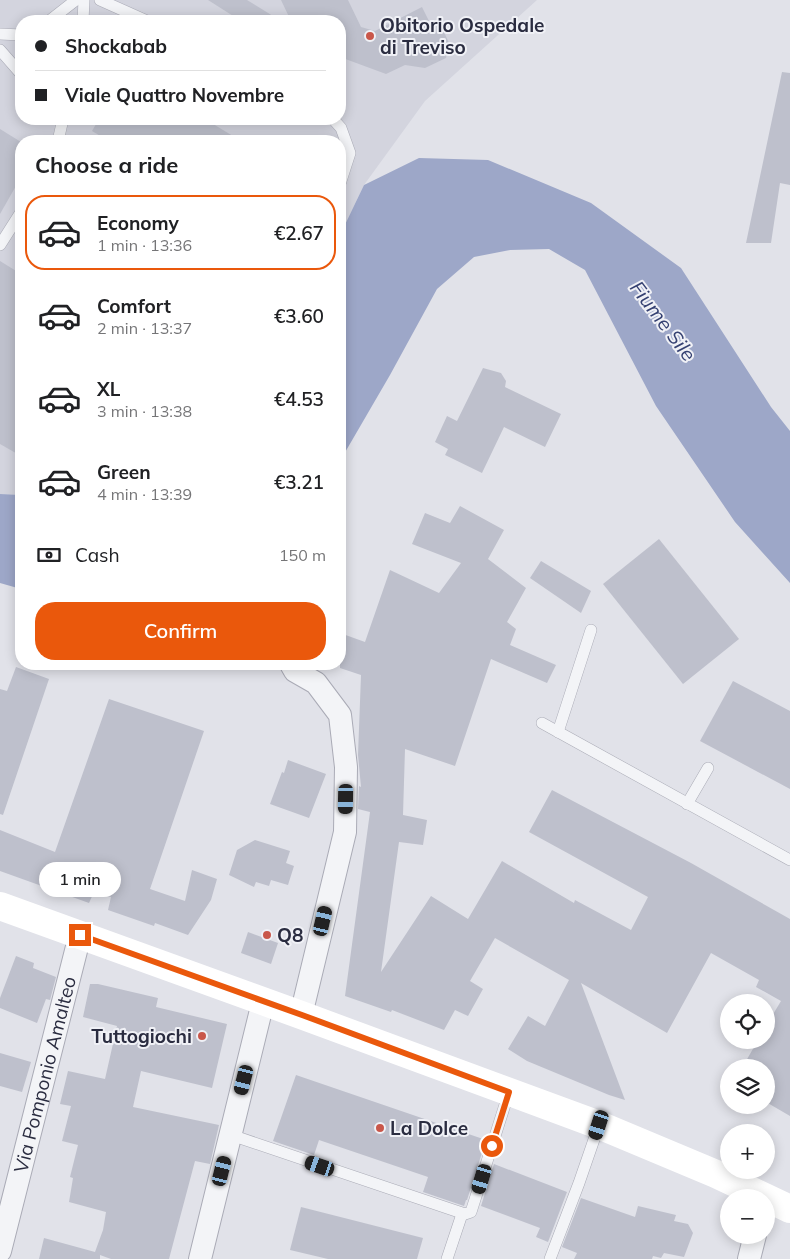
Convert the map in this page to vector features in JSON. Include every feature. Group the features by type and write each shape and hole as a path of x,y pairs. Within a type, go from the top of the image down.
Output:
{"main road":[{"path":"0,906 599,1125 748,1189"},
{"path":"775,1202 790,1209"}],"street":[{"path":"294,670 316,683 340,715 346,767 345,832 302,1015"},
{"name":"Via Pomponio Amalteo","path":"0,1251 5,1211 80,935"},
{"path":"200,1259 264,1002"},
{"path":"749,1259 753,1244"}],"lane":[{"path":"57,15 76,0"},
{"path":"83,15 84,0"},
{"path":"100,0 134,15"},
{"path":"0,34 15,35"},
{"path":"0,50 15,67"},
{"path":"346,142 350,153 346,165"},
{"path":"0,245 15,221"},
{"path":"558,732 591,630"},
{"path":"542,724 790,860"},
{"path":"687,804 708,768"},
{"path":"231,1135 462,1214 471,1212 509,1092"},
{"path":"550,1259 599,1125"},
{"path":"447,1259 462,1214"}],"shaded area":[{"path":"0,0 537,0 425,101 364,185 346,222 346,135 15,135 15,495 0,494"}],"water":[{"name":"Fiume Sile","path":"419,158 488,160 591,203 681,268 771,407 790,431 790,583 735,522 656,406 585,270 549,249 510,250 474,257 437,289 346,451 346,222 364,185"},
{"path":"0,494 15,495 15,587 0,583"}],"building":[{"path":"208,0 247,0 271,15 232,15"},
{"name":"Obitorio Ospedale di Treviso","path":"281,0 348,0 361,27 375,31 422,7 429,21 440,23 449,43 446,58 425,68 405,65 386,74 346,59 346,15 288,15"},
{"path":"782,72 790,73 790,185 780,183 771,243 746,243"},
{"path":"96,125 215,125 231,135 99,135 92,131"},
{"path":"0,129 15,138 15,188 0,214"},
{"path":"0,261 15,270 15,453 0,444"},
{"path":"483,368 501,373 506,381 505,387 561,414 545,447 504,427 482,473 445,455 448,449 435,442 447,416 457,421"},
{"path":"460,506 504,530 488,559 526,588 507,622 516,629 510,645 556,665 547,683 491,659 455,766 405,749 403,815 427,820 423,845 399,842 381,972 431,896 468,919 502,861 574,903 575,900 631,930 648,897 529,832 552,790 691,863 790,919 790,1116 775,1107 775,1059 747,1059 753,1049 775,1049 775,1011 781,1001 775,998 775,994 768,994 756,987 759,980 711,953 667,1033 581,983 625,1100 527,1061 508,1049 528,1016 545,1026 569,980 495,938 470,981 483,989 468,1016 455,1010 444,1030 392,1010 391,1012 345,996 370,812 358,809 359,786 361,787 358,755 361,675 346,670 346,635 365,642 390,570 439,593 461,563 412,544 425,513 450,523"},
{"path":"659,539 739,639 683,684 603,584"},
{"path":"541,561 591,591 581,613 530,578"},
{"path":"15,670 24,670 49,679 3,815 0,814 0,689 7,691"},
{"path":"733,681 790,711 790,789 700,741"},
{"path":"109,699 204,731 150,889 185,901 192,870 217,879 211,900 188,935 155,923 154,926 108,910 111,897 94,892 89,903 0,871 0,830 55,852"},
{"path":"288,760 326,774 309,818 270,804"},
{"path":"255,840 290,851 286,863 294,866 288,885 271,880 269,886 256,882 254,887 229,875 237,850"},
{"path":"248,932 278,943 271,964 241,953"},
{"path":"16,956 34,963 33,968 56,977 50,1000 46,999 37,1023 0,1008 0,998"},
{"path":"90,984 98,984 158,998 156,1007 227,1024 212,1088 141,1071 133,1107 219,1125 210,1164 195,1161 169,1259 111,1259 100,1255 100,1259 39,1259 44,1238 95,1252 103,1230 106,1212 69,1202 73,1178 70,1177 78,1145 62,1141 71,1106 60,1104 68,1071 105,1079 117,1026 83,1017"},
{"path":"0,1053 31,1062 22,1092 0,1086"},
{"path":"296,1075 486,1140 464,1206 423,1192 428,1177 319,1140 314,1155 273,1141"},
{"path":"494,1164 567,1192 548,1242 536,1237 540,1228 481,1206"},
{"path":"581,1198 635,1217 638,1206 676,1215 674,1221 688,1224 693,1233 684,1257 664,1253 661,1258 653,1256 652,1259 574,1259 577,1253 562,1247"},
{"path":"301,1207 423,1238 417,1259 328,1259 290,1250"}],"place":[{"name":"Obitorio Ospedale di Treviso","path":"370,36"},
{"name":"Q8","path":"267,935"},
{"name":"Tuttogiochi","path":"202,1036"},
{"name":"La Dolce","path":"380,1128"}],"route":[{"path":"80,935 509,1092 492,1146"}]}
